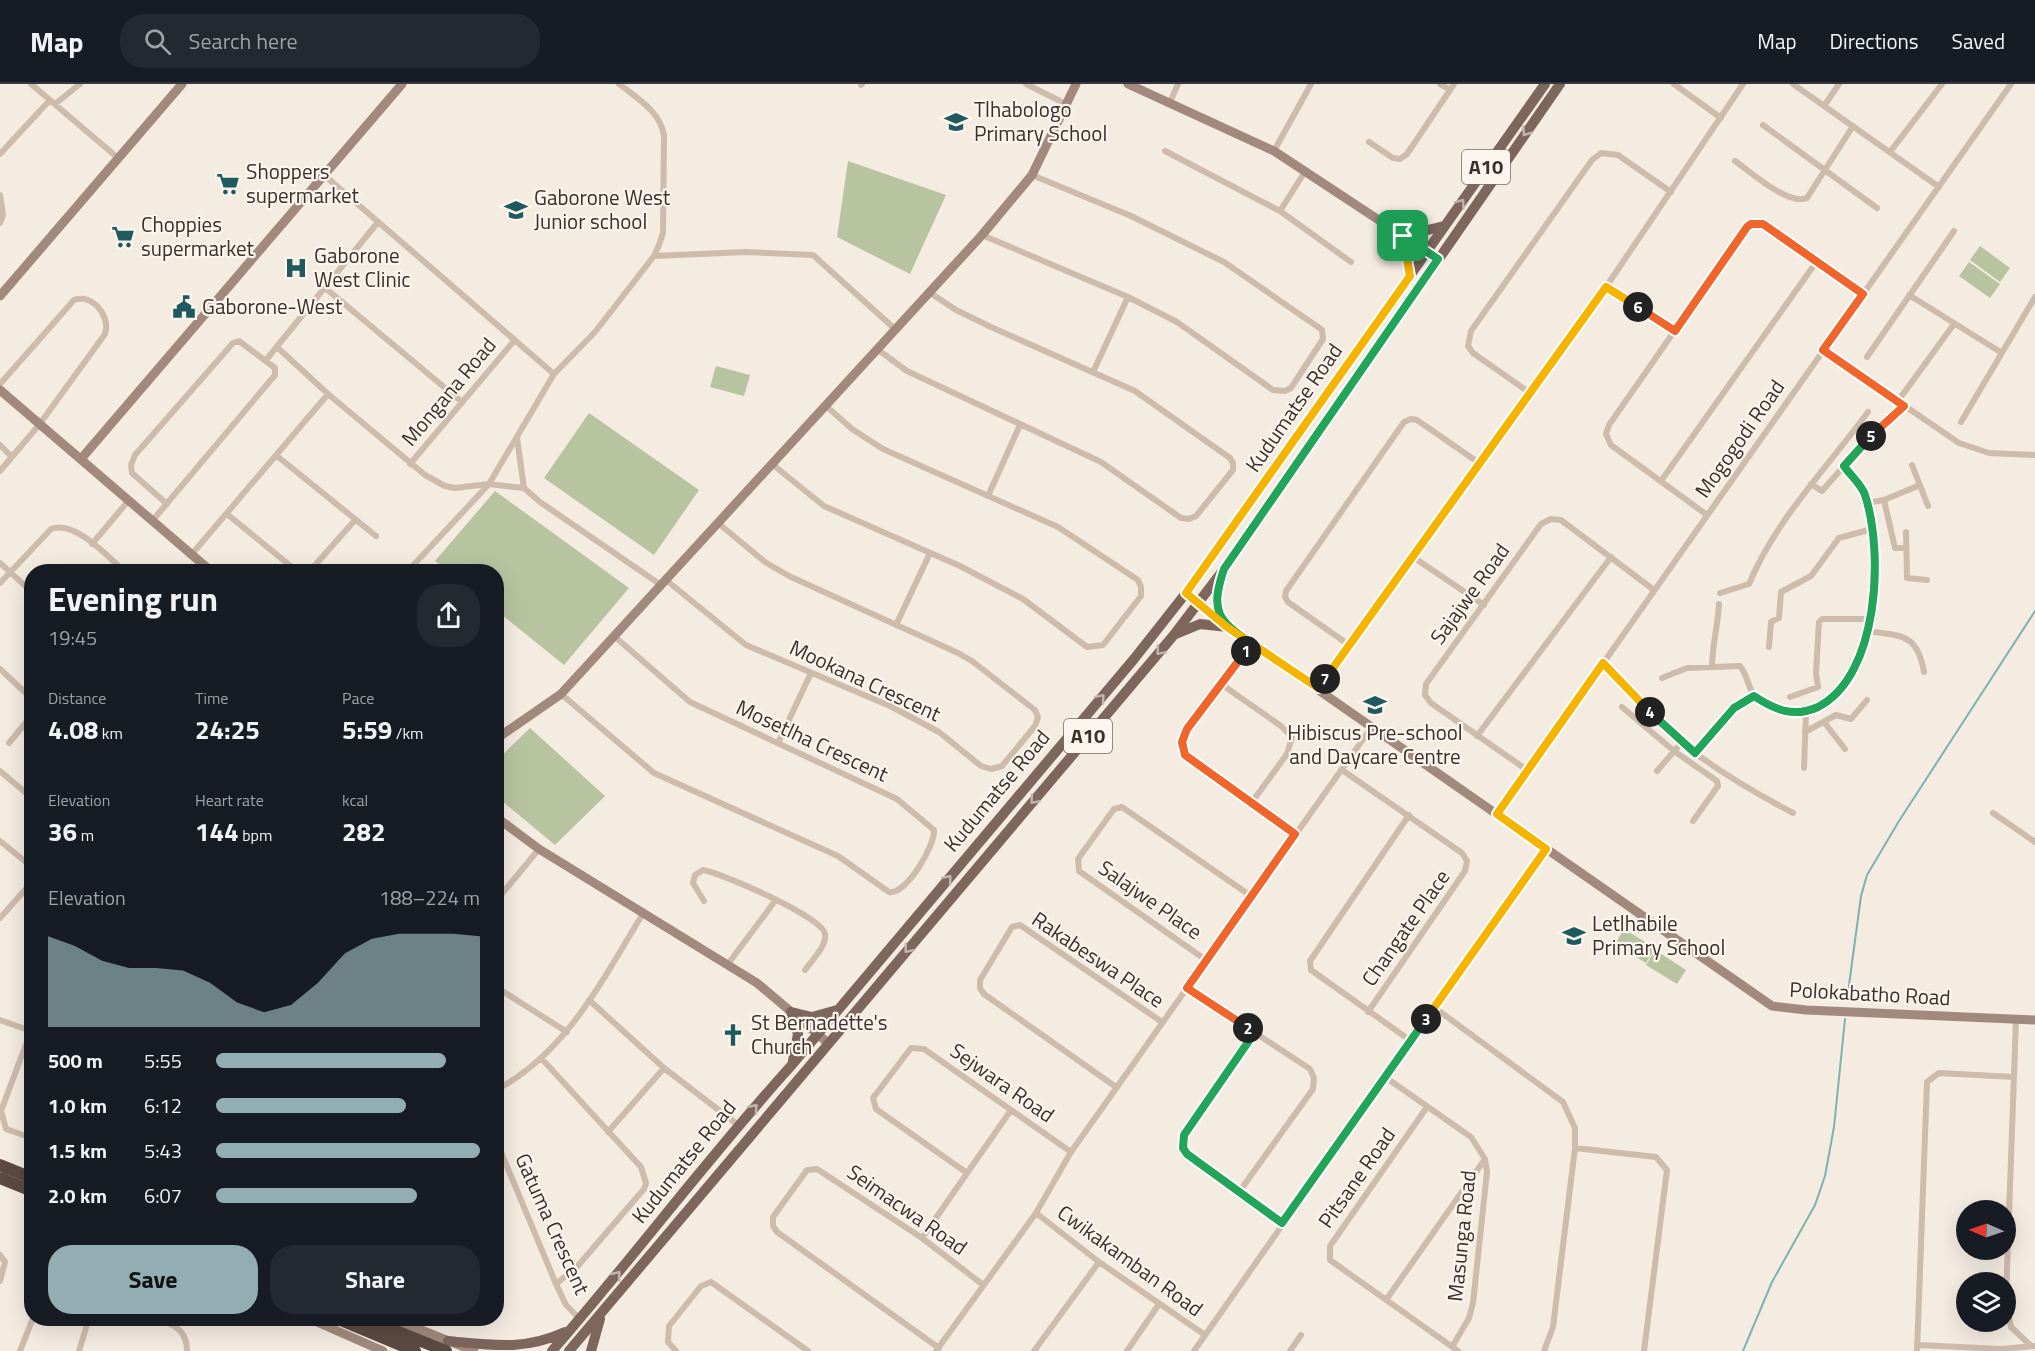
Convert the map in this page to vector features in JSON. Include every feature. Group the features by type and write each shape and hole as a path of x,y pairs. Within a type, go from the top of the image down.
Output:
{"highway":[{"path":"0,1165 24,1175"},
{"path":"0,1178 24,1188"},
{"path":"355,1326 415,1351"},
{"path":"388,1326 447,1346"}],"main road":[{"name":"Kudumatse Road","path":"552,1351 581,1319 738,1125 790,1067 1134,659 1186,593 1545,84"},
{"name":"Kudumatse Road","path":"569,1351 1173,636 1224,569 1560,84"},
{"path":"1410,276 1403,236 1444,226"},
{"path":"1224,569 1216,598 1220,615 1227,627"},
{"path":"1173,636 1200,624 1227,627"},
{"path":"791,1012 812,1017 840,1008"},
{"path":"790,1067 798,1046 796,1022 791,1012"},
{"path":"591,1351 600,1316"},
{"path":"447,1346 526,1346 544,1342 572,1329"}],"street":[{"path":"31,84 118,158"},
{"path":"0,154 52,102 80,84"},
{"path":"0,296 182,84"},
{"path":"81,459 402,84"},
{"path":"414,564 489,484 517,438 525,419 554,374 595,332 654,256 663,233 664,129 658,117 619,84"},
{"path":"1026,84 1066,104"},
{"path":"504,733 561,694 982,235 1032,175 1076,84"},
{"path":"1128,84 1274,151 1438,259"},
{"path":"1170,102 1178,84"},
{"path":"1274,151 1311,84"},
{"path":"1369,142 1393,158 1400,159 1407,154 1452,87 1440,84"},
{"path":"1674,84 1722,118"},
{"path":"1318,688 1606,287 1743,84"},
{"path":"1793,84 1939,187"},
{"path":"1824,106 1839,84"},
{"path":"1890,152 1942,84"},
{"name":"Mogogodi Road","path":"1497,814 2011,84"},
{"path":"1763,124 1877,208"},
{"path":"1735,161 1795,200 1807,198 1852,126"},
{"path":"1165,151 1280,210 1351,262"},
{"path":"1530,393 1473,353 1468,346 1471,331 1592,160 1601,153 1618,155 1671,192"},
{"path":"1280,210 1306,170"},
{"path":"324,175 513,342 554,374"},
{"path":"982,235 1128,297 1177,321 1273,390 1280,392 1291,388 1323,339 1322,330 1224,262 1131,216 1032,175"},
{"path":"0,195 3,215 0,223"},
{"path":"266,360 378,222"},
{"path":"1707,515 1611,445 1606,434 1609,425 1675,331 1751,224 1763,224 1863,294"},
{"path":"1867,357 1954,231"},
{"path":"654,256 755,252 813,255 895,329"},
{"path":"1661,481 1817,261"},
{"path":"324,287 462,402"},
{"path":"1606,287 1675,331"},
{"path":"877,350 907,371 1101,462 1181,518 1190,519 1196,516 1233,470 1230,458 1135,391 991,327 956,310 929,292"},
{"path":"1909,295 2002,353"},
{"path":"0,384 74,300 82,297 89,299 106,318 108,325 105,334 39,425 0,471"},
{"path":"1093,372 1128,297"},
{"path":"1960,422 2035,297"},
{"path":"1811,484 1822,491 1901,404 1954,324"},
{"path":"153,520 167,504 275,375 275,368 239,341 235,341 135,456 131,465 132,473 167,504"},
{"name":"Mongana Road","path":"410,464 513,342"},
{"path":"278,347 328,394 410,464 445,486 455,488 489,484 524,488 517,438"},
{"path":"1823,350 1959,442 1989,453 2035,455"},
{"path":"0,390 203,564"},
{"path":"192,554 328,394"},
{"path":"772,464 824,506 930,553 1023,599 1087,647 1103,645 1141,596 1138,580 1058,527 883,448 852,429 825,405"},
{"path":"1720,593 1749,584 1755,569 1811,484 1868,412"},
{"path":"1349,645 1288,602 1285,597 1404,422 1411,418 1417,420 1479,462"},
{"path":"988,496 1020,425"},
{"path":"0,445 12,457"},
{"path":"277,456 376,536"},
{"path":"1912,465 1928,506"},
{"path":"1662,678 1687,668 1740,666 1754,696 1776,710 1806,713 1825,703 1849,680 1867,632 1875,571 1872,529 1865,493 1844,466"},
{"path":"1867,503 1884,500 1920,485"},
{"name":"Mookana Crescent","path":"524,488 664,583 746,645 910,717 939,732 981,766 991,769 1002,766 1035,726 1038,717 1035,710 972,661 896,625"},
{"path":"92,544 129,500"},
{"path":"1884,500 1895,548 1906,548"},
{"path":"227,514 288,564"},
{"name":"Sajajwe Road","path":"1527,770 1431,703 1425,695 1426,684 1541,524 1551,519 1561,520 1654,590"},
{"path":"316,564 355,520"},
{"path":"718,523 765,562 789,576 896,625 930,553"},
{"path":"0,583 51,529 59,526 74,529 116,564"},
{"path":"1769,647 1771,622 1779,618 1781,592 1811,576 1839,538 1872,529"},
{"path":"1906,532 1907,578 1927,580"},
{"path":"1477,736 1611,557"},
{"path":"1413,558 1484,605"},
{"path":"0,563 24,585"},
{"name":"Polokabatho Road","path":"1186,593 1227,627 1772,1005 1806,1010 2035,1020"},
{"path":"1712,667 1712,640 1717,630 1719,604"},
{"path":"1790,697 1818,687 1815,673 1820,622 1827,617 1869,620"},
{"path":"1867,632 1898,636 1912,642 1920,651 1924,672"},
{"name":"Mosetlha Crescent","path":"561,694 654,773 838,856 894,893 918,869 934,837 934,830 897,799 690,702 614,636"},
{"path":"1252,644 1187,729 1182,742 1185,755 1295,834"},
{"path":"1603,663 1662,725 1695,753 1745,786 1793,813"},
{"path":"0,669 24,692"},
{"path":"778,743 810,673"},
{"path":"1221,684 1281,726 1292,737 1287,754 1252,802"},
{"path":"1695,753 1734,708 1754,696"},
{"path":"1805,732 1836,715 1851,719 1867,700"},
{"path":"1622,707 1674,751 1717,781 1718,786 1693,821"},
{"path":"1803,768 1806,713"},
{"path":"1824,722 1845,749"},
{"path":"9,743 24,725"},
{"path":"938,1349 982,1284 1036,1213 1071,1152 1116,1087 1371,728"},
{"path":"1657,771 1682,742"},
{"path":"1342,770 1409,815 1310,961 1311,970 1411,1041"},
{"path":"0,771 24,791"},
{"name":"Salajwe Place","path":"1206,960 1080,871 1077,865 1078,859 1114,809 1122,807 1251,896"},
{"path":"1992,813 2035,842"},
{"name":"Changate Place","path":"1368,1012 1466,872 1467,861 1462,853 1409,815"},
{"path":"504,823 539,849 728,964 828,1043"},
{"path":"0,841 24,860"},
{"path":"504,892 539,849"},
{"path":"1194,1351 1546,849"},
{"path":"704,902 693,883 695,875 703,870 802,912 824,928 826,936 823,945 805,970"},
{"path":"0,918 24,891"},
{"path":"728,964 775,901"},
{"path":"504,1085 542,1059 567,1032 644,912"},
{"name":"Rakabeswa Place","path":"1116,1087 984,994 980,988 980,980 1015,925 1020,925 1162,1022"},
{"path":"1187,988 1310,1069 1314,1078 1313,1089 1239,1192"},
{"path":"504,992 567,1032"},
{"path":"589,1000 664,1068 738,1125"},
{"path":"1435,1008 1563,1102 1573,1120 1575,1148 1553,1327 1544,1351"},
{"path":"2007,1272 2016,1019"},
{"path":"0,1020 24,1028"},
{"path":"1255,1032 1184,1135 1183,1142 1187,1154 1282,1223"},
{"name":"Sejwara Road","path":"967,1173 876,1109 873,1104 873,1098 911,1048 924,1049 1071,1152"},
{"path":"24,1054 1,1111 6,1129 24,1135"},
{"path":"542,1059 641,1167 646,1183 644,1189 576,1268 556,1284"},
{"path":"608,1132 664,1068"},
{"path":"2014,1077 1939,1073 1927,1082 1917,1348 2001,1349 2033,1345"},
{"path":"1385,1077 1471,1137 1485,1159 1386,1300"},
{"name":"Pitsane Road","path":"1427,1107 1373,1181 1328,1250 1330,1260 1455,1349"},
{"path":"921,1238 1011,1110"},
{"path":"1575,1148 1656,1157 1667,1170 1644,1351"},
{"name":"Gatuma Crescent","path":"504,1159 566,1305 581,1319"},
{"name":"Masunga Road","path":"1455,1349 1473,1303 1487,1172 1485,1159"},
{"name":"Seimacwa Road","path":"938,1349 773,1226 773,1217 811,1168 822,1171 921,1238 982,1284"},
{"name":"Cwikakamban Road","path":"1036,1213 1099,1262 1205,1335"},
{"path":"0,1255 5,1262 0,1281"},
{"path":"1034,1351 1099,1262"},
{"path":"676,1351 668,1342 669,1326 701,1286 711,1282 808,1351"},
{"path":"1127,1351 1159,1304"},
{"path":"20,1351 30,1326"},
{"path":"79,1351 87,1326"},
{"path":"174,1326 180,1329 187,1340 188,1351"},
{"path":"326,1326 382,1351"},
{"path":"407,1326 447,1346 474,1351"},
{"path":"2016,1331 2033,1345"},
{"path":"1290,1351 1301,1335"}],"green space":[{"path":"848,161 946,195 910,274 837,237"},
{"path":"1980,246 2010,268 2000,282 1970,260"},
{"path":"1969,262 2000,284 1990,298 1959,276"},
{"path":"716,366 750,375 744,396 710,387"},
{"path":"589,413 699,490 654,555 544,478"},
{"path":"495,491 629,588 564,665 504,617 504,564 439,564 435,561"},
{"path":"530,728 605,796 555,845 504,803 504,753"},
{"path":"1624,929 1655,948 1646,963 1615,944"},
{"path":"1655,950 1686,970 1677,984 1646,965"}],"waterway":[{"path":"1847,1000 1861,896 1867,875 1899,821 2035,611"},
{"path":"1743,1351 1772,1282 1815,1205 1825,1176 1834,1127 1845,1019"}],"place":[{"name":"Tlhabologo Primary School","path":"956,122"},
{"name":"Shoppers supermarket","path":"228,184"},
{"name":"Gaborone West Junior school","path":"516,210"},
{"name":"Choppies supermarket","path":"123,237"},
{"name":"Gaborone West Clinic","path":"296,268"},
{"name":"Gaborone-West","path":"184,307"},
{"name":"Hibiscus Pre-school and Daycare Centre","path":"1375,705"},
{"name":"Letlhabile Primary School","path":"1574,936"},
{"name":"St Bernadette's Church","path":"733,1035"}],"route":[{"path":"1403,236 1408,251 1410,276 1384,316 1186,593 1227,627 1318,688 1606,287 1675,331 1747,227 1751,224 1763,224 1863,294 1823,350 1904,406 1858,449 1844,466 1865,493 1874,543 1875,571 1873,601 1867,632 1857,664 1849,680 1839,693 1806,713 1776,710 1754,696 1734,708 1695,753 1662,725 1603,663 1497,814 1546,849 1282,1223 1187,1154 1183,1148 1184,1135 1255,1032 1187,988 1295,834 1185,755 1182,742 1187,729 1252,644 1227,627 1220,615 1216,598 1224,569 1438,259 1403,236"}]}
